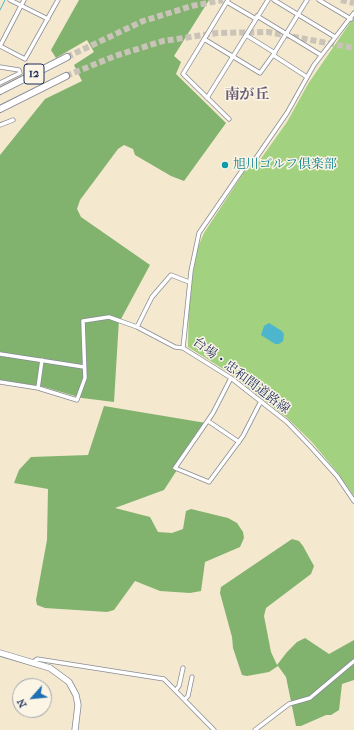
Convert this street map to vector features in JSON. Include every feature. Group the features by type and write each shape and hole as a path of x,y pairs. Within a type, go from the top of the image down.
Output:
{"highway":[{"name":"12","path":"0,91 67,57"},
{"name":"12","path":"0,109 66,76"}],"main road":[{"path":"0,653 50,668 63,676 73,688 78,705 75,730"}],"street":[{"path":"10,0 48,19"},
{"path":"24,0 0,46 25,59 58,0"},
{"path":"207,98 268,0"},
{"path":"274,0 335,37"},
{"path":"204,39 260,73 274,54 307,0"},
{"path":"320,0 351,19"},
{"path":"229,118 183,74 227,1 321,55"},
{"name":"台場・忠和間道路線","path":"354,13 351,19 321,55 287,113 256,158 242,169 199,232 189,282 183,348 231,378 287,422 337,476 354,501"},
{"path":"246,36 307,77"},
{"path":"0,67 19,70 20,73 0,83"},
{"path":"0,125 13,120"},
{"path":"137,327 152,297 171,275 189,282"},
{"path":"0,382 38,388 77,400 85,378 83,321 109,318 137,327 175,347 183,348"},
{"path":"0,354 84,367"},
{"path":"38,388 42,360"},
{"path":"231,378 208,421 175,468 209,482 239,442 261,401"},
{"path":"208,421 239,442"},
{"path":"32,662 37,659 164,679 214,730"},
{"path":"255,730 289,704 310,698 354,661"},
{"path":"176,690 179,686 183,668"},
{"path":"185,699 188,696 192,677"}],"green space":[{"path":"79,0 209,0 174,56 181,62 176,74 226,123 184,181 171,176 135,155 133,149 124,145 118,149 80,200 77,209 81,217 150,265 121,319 119,319 114,402 82,398 44,387 0,380 0,155 45,99 82,81 74,65 94,52 87,40 56,58 51,50"},
{"name":"旭川ゴルフ倶楽部","path":"354,17 354,496 337,472 311,441 286,417 228,372 188,347 189,293 198,247 204,233 244,172 260,160 287,122 308,84"},
{"path":"104,406 206,423 182,457 177,470 164,490 115,508 150,517 158,532 172,533 183,529 186,511 191,509 228,518 237,523 243,532 244,538 240,547 205,562 201,591 190,593 160,591 135,581 114,610 107,612 45,608 37,605 36,600 47,540 48,489 14,483 19,470 31,457 88,455"},
{"path":"292,539 299,541 314,566 311,574 266,608 264,616 271,652 277,665 297,642 305,638 329,654 354,640 354,680 342,684 339,710 331,715 326,715 301,726 296,726 286,677 278,666 269,672 247,676 242,675 233,648 232,637 220,593 221,587"}],"water":[{"path":"269,323 282,331 284,334 283,341 279,344 275,344 261,335 264,326"}],"waterway":[{"path":"0,10 5,0"}],"tunnel":[{"path":"67,57 143,21 192,6 223,0"},
{"path":"341,0 354,3"},
{"path":"66,76 115,56 163,41 217,33 268,32 354,48"}],"place":[{"name":"旭川ゴルフ倶楽部","path":"225,165"}],"district":[{"name":"南が丘","path":"247,95"}]}
